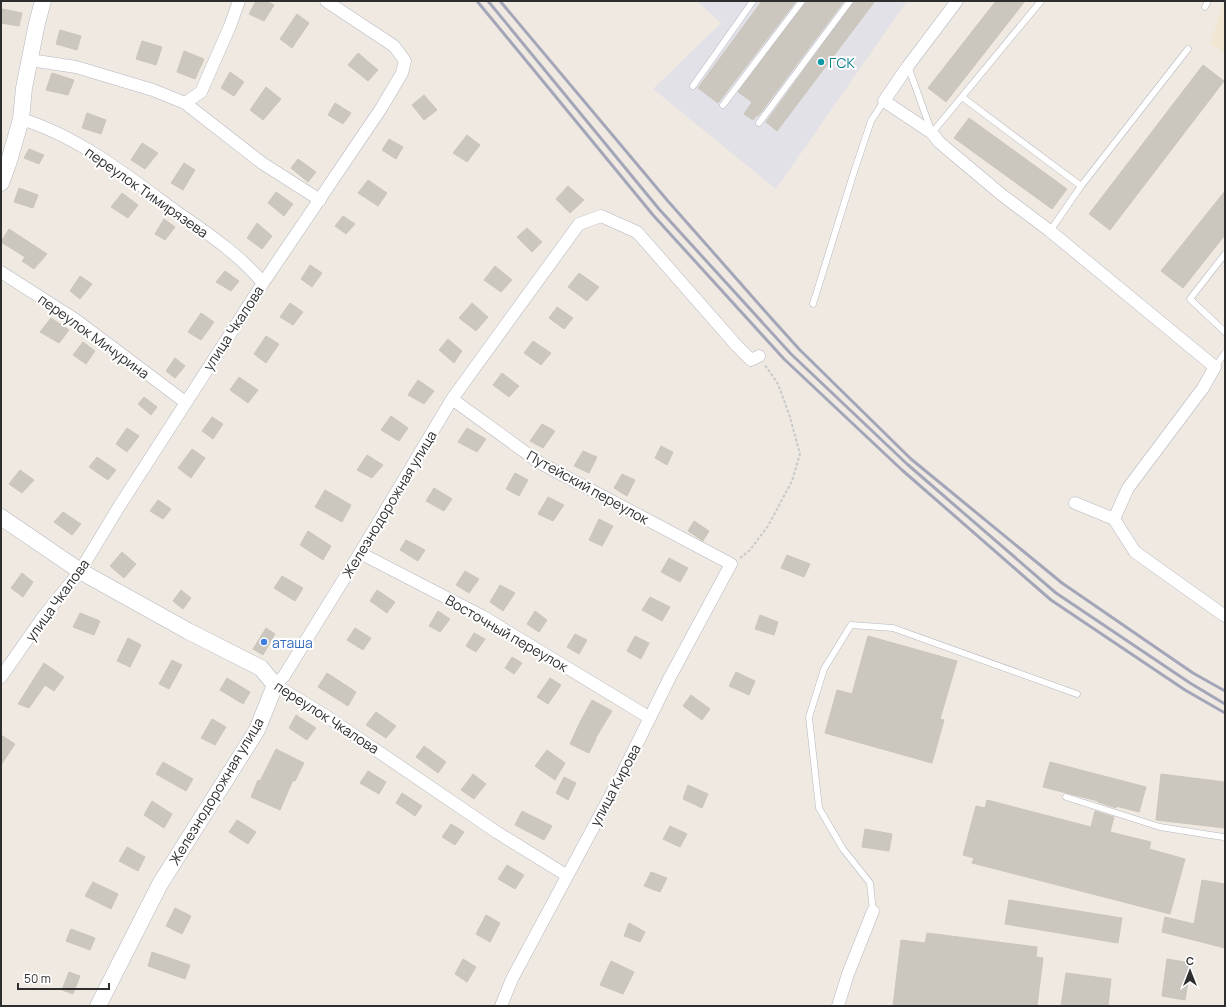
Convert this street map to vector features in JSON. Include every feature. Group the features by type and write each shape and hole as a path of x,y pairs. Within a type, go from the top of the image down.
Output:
{"street":[{"path":"1,183 10,161 21,119 24,88 36,23 42,1"},
{"path":"185,104 201,92 230,26 239,1"},
{"name":"улица Чкалова","path":"1,677 44,617 80,571 185,402 263,283 382,107 402,74 405,61 394,46 326,1"},
{"path":"957,1 908,66 884,101 932,133 939,142 1002,195 1050,231 1215,367 1203,388 1128,488 1114,519"},
{"path":"30,60 76,67 153,90 185,104 262,163 320,200"},
{"name":"переулок Тимирязева","path":"21,119 40,125 85,149 129,176 219,242 251,269 263,283"},
{"name":"Железнодорожная улица","path":"98,1006 160,884 257,730 275,686 284,676 360,553 452,399 578,224 601,216 637,232 737,346 751,360 759,356"},
{"name":"переулок Мичурина","path":"1,272 76,320 185,402"},
{"name":"Путейский переулок","path":"452,399 540,463 731,564"},
{"path":"1075,503 1114,519 1135,552 1225,616"},
{"name":"переулок Чкалова","path":"1,517 80,571 188,631 261,668 275,686 326,716 498,833 566,875"},
{"name":"Восточный переулок","path":"360,553 482,616 650,718"},
{"name":"улица Кирова","path":"502,1006 512,979 566,875 622,774 670,677 731,564"},
{"path":"838,1006 848,974 873,910"}],"lane":[{"path":"693,86 753,1"},
{"path":"723,106 802,1"},
{"path":"759,123 850,1"},
{"path":"932,133 1041,1"},
{"path":"1205,7 1208,1"},
{"path":"1050,231 1081,186 1188,49"},
{"path":"908,66 932,133"},
{"path":"962,97 1081,186"},
{"path":"813,304 871,121 884,101"},
{"path":"1225,254 1190,299 1225,332"},
{"path":"1215,367 1225,353"},
{"path":"873,910 870,883 843,849 819,808 809,717 824,669 851,625 893,628 1077,694"},
{"path":"1066,797 1160,827 1223,836 1225,838"}],"path":[{"path":"731,564 750,550 768,526 792,481 800,454 790,418 778,384 759,356"}],"shaded area":[{"path":"697,1 907,1 776,189 653,89 721,23"},
{"path":"1225,1 1225,52 1210,44"}],"building":[{"path":"256,1 266,1 274,5 264,21 249,14"},
{"path":"762,1 796,1 718,103 698,88"},
{"path":"806,1 844,1 758,116 757,115 753,120 744,114 752,102 738,92"},
{"name":"ГСК","path":"854,1 875,1 777,131 766,122"},
{"path":"996,1 1025,1 946,102 928,88"},
{"path":"2,9 22,13 19,26 1,23"},
{"path":"297,14 309,23 292,48 280,39"},
{"path":"60,30 81,36 77,50 56,44"},
{"path":"142,41 162,47 156,65 136,59"},
{"path":"184,51 204,59 195,79 177,72"},
{"path":"358,53 378,70 368,81 348,65"},
{"path":"1203,65 1224,81 1110,230 1089,214"},
{"path":"230,72 244,82 234,96 221,88"},
{"path":"52,73 74,80 68,95 46,90"},
{"path":"266,87 281,99 263,120 250,110"},
{"path":"424,95 437,110 424,120 412,105"},
{"path":"335,103 351,113 343,124 328,115"},
{"path":"87,113 106,120 101,134 82,128"},
{"path":"969,118 1067,189 1052,209 954,138"},
{"path":"467,135 480,145 467,162 453,153"},
{"path":"389,139 403,147 396,159 382,150"},
{"path":"142,143 158,153 145,169 131,160"},
{"path":"29,149 44,155 39,164 24,158"},
{"path":"298,159 316,172 308,182 291,168"},
{"path":"184,163 195,170 183,190 171,183"},
{"path":"368,180 387,193 378,206 358,193"},
{"path":"568,186 584,200 570,213 556,199"},
{"path":"19,188 38,195 33,208 14,202"},
{"path":"1225,191 1225,235 1183,288 1161,271"},
{"path":"276,192 293,204 284,216 268,203"},
{"path":"122,193 138,205 128,218 111,207"},
{"path":"343,216 355,224 346,234 335,226"},
{"path":"164,219 175,227 165,240 155,234"},
{"path":"257,223 272,236 262,249 247,238"},
{"path":"527,228 542,242 532,252 517,237"},
{"path":"9,229 47,254 34,269 22,261 25,257 1,242"},
{"path":"310,265 322,273 312,287 301,279"},
{"path":"495,266 512,280 501,292 484,280"},
{"path":"225,271 239,281 231,291 216,282"},
{"path":"579,273 599,287 587,301 568,287"},
{"path":"80,276 92,284 80,299 70,291"},
{"path":"290,303 303,312 293,325 280,317"},
{"path":"472,303 488,317 476,331 459,318"},
{"path":"557,307 573,318 564,329 549,318"},
{"path":"201,313 214,322 201,340 188,332"},
{"path":"51,318 69,330 59,343 40,332"},
{"path":"266,336 279,344 266,363 254,354"},
{"path":"448,339 462,351 454,363 439,350"},
{"path":"533,341 551,353 541,365 524,353"},
{"path":"83,342 95,351 86,364 73,355"},
{"path":"175,358 185,366 175,378 166,371"},
{"path":"502,373 519,386 509,397 493,385"},
{"path":"239,377 258,390 248,403 230,390"},
{"path":"418,380 434,391 424,404 408,395"},
{"path":"144,397 157,407 151,415 138,404"},
{"path":"391,416 408,428 399,441 381,430"},
{"path":"212,417 223,424 213,439 202,431"},
{"path":"542,424 555,431 543,448 530,441"},
{"path":"127,428 139,436 127,452 116,444"},
{"path":"467,428 486,439 477,452 458,442"},
{"path":"661,446 673,452 667,465 655,458"},
{"path":"192,449 205,458 191,478 178,468"},
{"path":"583,451 597,457 589,473 574,466"},
{"path":"367,455 383,465 372,478 357,470"},
{"path":"97,457 116,470 108,480 89,467"},
{"path":"20,470 34,480 22,493 9,484"},
{"path":"515,473 528,480 519,496 506,489"},
{"path":"622,474 635,480 627,496 614,488"},
{"path":"434,488 452,499 444,511 426,501"},
{"path":"325,490 351,505 342,522 315,507"},
{"path":"548,497 564,505 553,521 538,514"},
{"path":"158,500 171,509 163,519 150,511"},
{"path":"63,512 81,524 72,535 54,522"},
{"path":"599,519 613,526 602,546 589,540"},
{"path":"694,521 709,531 703,541 688,531"},
{"path":"308,531 331,546 323,560 300,545"},
{"path":"406,540 425,550 418,561 400,550"},
{"path":"122,552 136,564 124,578 110,566"},
{"path":"787,555 810,564 804,577 781,568"},
{"path":"669,558 688,568 680,582 661,572"},
{"path":"465,571 479,579 469,593 456,585"},
{"path":"22,573 33,582 23,597 11,588"},
{"path":"282,576 303,588 295,601 274,588"},
{"path":"500,585 515,593 503,611 490,602"},
{"path":"181,590 191,598 183,609 173,601"},
{"path":"377,590 395,602 387,613 370,601"},
{"path":"650,597 670,607 662,621 642,610"},
{"path":"438,611 450,619 440,632 429,626"},
{"path":"535,611 547,620 539,632 527,624"},
{"path":"80,613 100,621 94,635 73,627"},
{"path":"760,615 778,622 774,635 755,629"},
{"name":"аташа","path":"266,628 275,634 263,655 253,649"},
{"path":"355,628 371,638 363,650 347,640"},
{"path":"474,633 485,639 476,652 466,646"},
{"path":"575,634 587,640 579,654 567,647"},
{"path":"635,636 649,643 641,659 627,651"},
{"path":"868,636 957,661 940,719 944,720 932,763 825,733 837,690 852,694"},
{"path":"128,638 141,645 130,667 117,661"},
{"path":"512,657 522,663 514,674 505,668"},
{"path":"172,660 182,665 169,689 159,684"},
{"path":"44,663 64,677 54,691 45,685 29,708 18,704"},
{"path":"736,672 755,681 749,695 729,686"},
{"path":"327,673 356,692 348,706 318,687"},
{"path":"227,678 250,692 243,704 220,690"},
{"path":"550,678 561,685 548,704 537,697"},
{"path":"691,695 710,709 702,720 683,706"},
{"path":"592,700 612,711 595,739 589,753 570,744"},
{"path":"376,712 396,726 386,738 366,725"},
{"path":"296,715 316,728 307,740 289,728"},
{"path":"212,719 226,727 215,745 201,738"},
{"path":"1,735 15,744 1,765"},
{"path":"424,746 446,762 438,773 416,757"},
{"path":"276,749 304,763 295,781 293,780 280,810 251,797 258,780 260,781"},
{"path":"547,750 565,763 555,780 535,766"},
{"path":"163,762 193,779 186,791 156,774"},
{"path":"1050,762 1146,787 1139,812 1116,806 1116,808 1098,801 1043,787"},
{"path":"368,771 386,782 379,794 360,783"},
{"path":"473,774 486,784 474,799 461,790"},
{"path":"1161,774 1225,782 1225,828 1156,820"},
{"path":"564,777 576,783 568,800 556,793"},
{"path":"688,785 708,794 702,808 683,799"},
{"path":"402,793 422,806 415,816 396,803"},
{"path":"987,800 1091,827 1095,811 1114,817 1110,832 1151,842 1149,849 1185,859 1170,914 972,863 974,858 963,855 976,806 985,808"},
{"path":"152,801 172,814 164,828 144,815"},
{"path":"522,811 552,826 544,840 515,825"},
{"path":"237,820 256,832 248,844 229,832"},
{"path":"451,824 464,832 455,845 442,837"},
{"path":"670,826 687,834 680,847 663,839"},
{"path":"865,829 892,834 889,851 862,847"},
{"path":"127,847 145,857 138,871 119,861"},
{"path":"507,865 524,875 515,889 498,879"},
{"path":"651,872 667,878 660,892 644,886"},
{"path":"1202,880 1225,884 1225,948 1162,932 1165,917 1194,924"},
{"path":"93,882 118,894 111,909 85,896"},
{"path":"1009,900 1122,918 1118,943 1005,924"},
{"path":"175,908 191,916 182,934 166,926"},
{"path":"486,915 500,923 490,942 476,934"},
{"path":"629,923 645,932 640,942 624,936"},
{"path":"71,929 95,938 90,950 66,941"},
{"path":"927,933 1037,947 1036,957 1043,958 1037,1006 893,1006 901,940 925,943"},
{"path":"152,952 190,965 185,979 148,966"},
{"path":"463,959 476,967 467,982 455,974"},
{"path":"1167,959 1191,963 1185,1000 1162,996"},
{"path":"611,961 634,972 623,994 600,985"},
{"path":"69,972 80,976 73,994 62,990"},
{"path":"1066,973 1111,979 1108,1006 1061,1006"}],"railway":[{"path":"477,1 653,215 784,359 902,470 1051,600 1185,690 1225,713"},
{"path":"488,1 659,209 791,354 907,464 1056,593 1190,683 1225,704"},
{"path":"500,1 667,200 772,319 799,349 911,459 1062,583 1193,673 1225,691"}],"place":[{"name":"ГСК","path":"821,62"},
{"name":"аташа","path":"264,642"}]}
